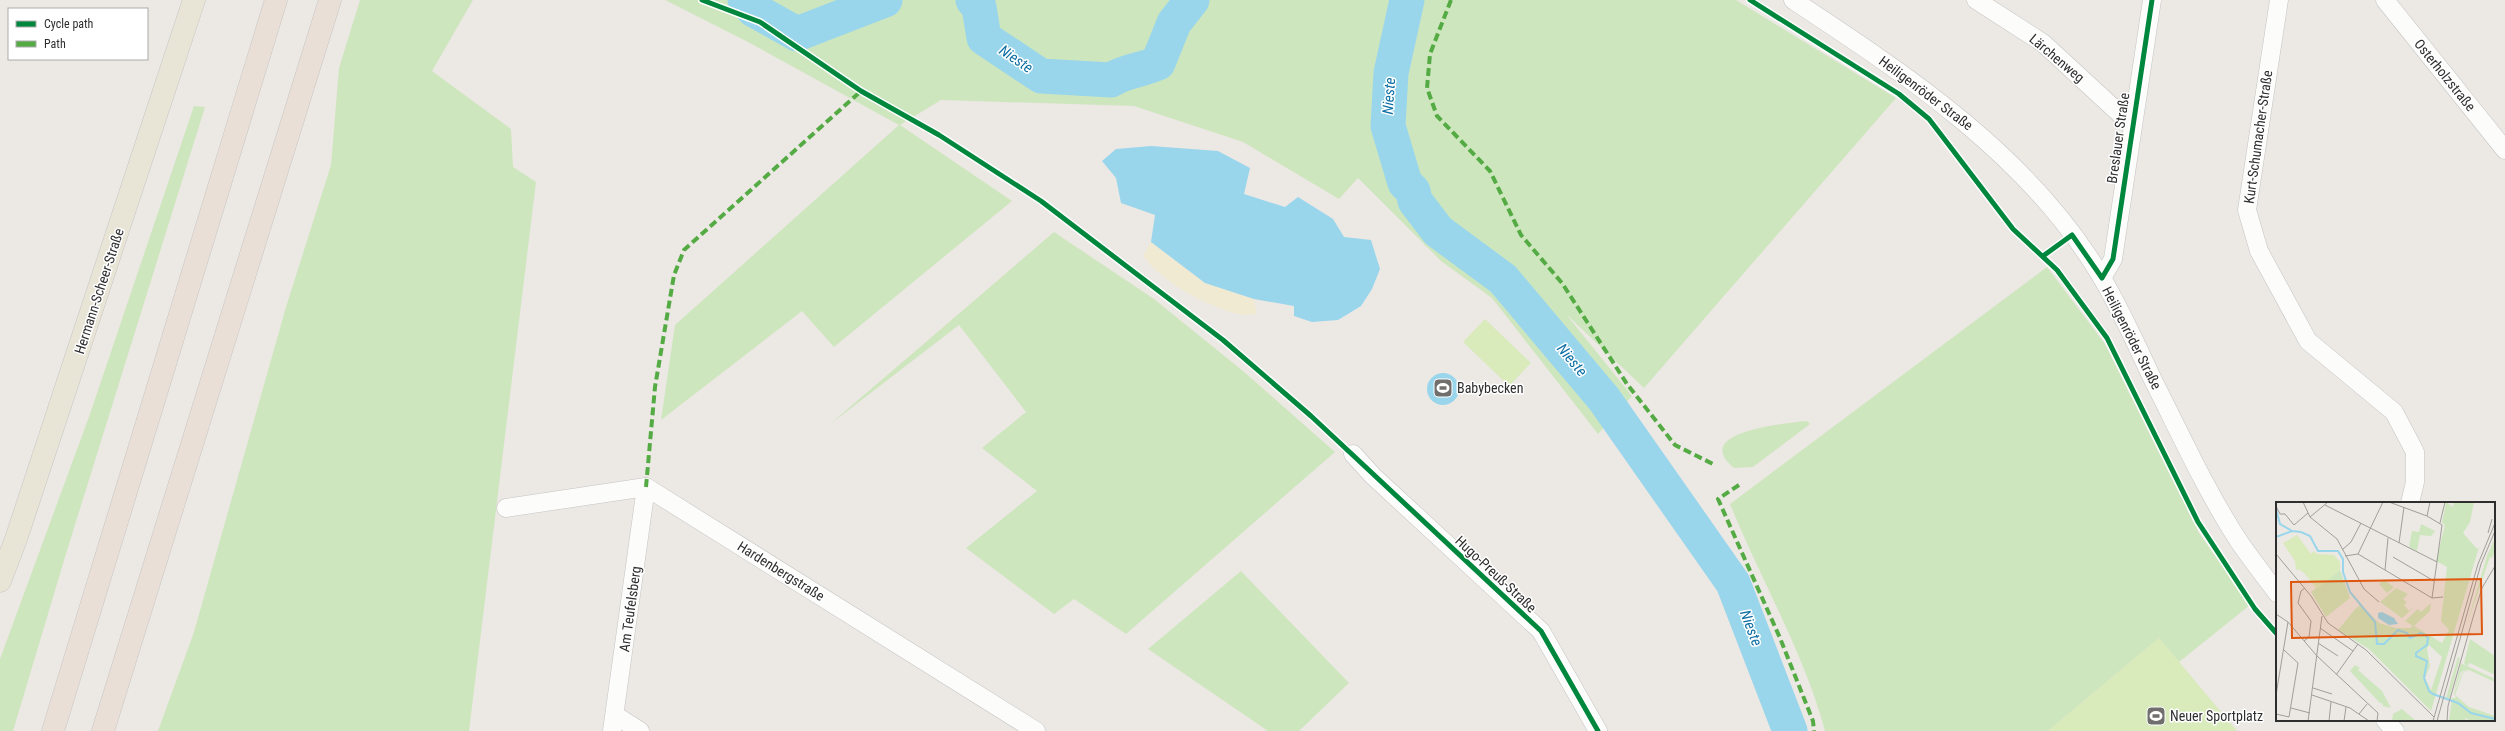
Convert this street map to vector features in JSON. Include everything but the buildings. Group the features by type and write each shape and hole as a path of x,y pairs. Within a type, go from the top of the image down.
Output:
{"highway":[{"path":"52,731 276,0"},
{"path":"103,731 330,0"}],"main road":[{"name":"Hermann-Scheer-Straße","path":"0,581 16,539 194,0"}],"street":[{"name":"Heiligenröder Straße","path":"1793,0 1872,53 1974,128 2031,184 2072,235 2102,278 2186,445 2232,528 2276,592"},
{"name":"Lärchenweg","path":"1976,0 2042,43 2132,125"},
{"name":"Breslauer Straße","path":"2102,278 2113,259 2152,0"},
{"name":"Kurt-Schumacher-Straße","path":"2279,0 2247,210 2259,251 2308,341 2394,412 2415,452 2415,482 2410,502"},
{"name":"Osterholzstraße","path":"2385,0 2505,150"},
{"name":"Hugo-Preuß-Straße","path":"1353,454 1373,476 1540,630 1598,731"},
{"path":"506,508 646,487"},
{"name":"Am Teufelsberg","path":"614,723 646,487"},
{"name":"Hardenbergstraße","path":"646,487 1036,731"},
{"path":"2386,721 2395,731"},
{"path":"614,723 640,731"}],"green space":[{"path":"360,0 473,0 432,71 511,129 513,167 536,182 469,731 158,731 194,632 286,307 331,165 339,68"},
{"path":"665,0 1736,0 1896,98 1644,388 1566,314 1632,396 1598,434 1492,298 1441,261 1358,178 1339,199 1243,142 1134,106 941,100 900,125 1012,201 834,347 802,311 661,420 675,325 899,125 748,42"},
{"path":"194,106 205,107 65,557 13,731 0,731 0,659 90,414"},
{"path":"1054,232 1154,299 1243,371 1335,452 1126,634 1074,599 1054,614 966,548 1037,491 982,448 1026,412 959,325 829,425"},
{"path":"2047,267 2105,344 2199,533 2250,605 2179,662 2159,638 2048,731 1825,731 1806,674 1794,645 1730,504"},
{"path":"1485,319 1531,363 1509,386 1463,342"},
{"path":"1807,421 1810,424 1753,467 1734,468 1723,455 1724,445 1732,437 1746,431 1781,424"},
{"path":"1241,571 1349,683 1299,731 1268,731 1148,649"},
{"path":"2159,638 2237,731 2048,731"}],"sand":[{"path":"1151,242 1205,283 1254,299 1257,314 1240,315 1212,305 1186,292 1162,276 1143,256"}],"water":[{"path":"1151,146 1218,151 1250,168 1244,194 1285,207 1298,197 1333,219 1344,237 1371,240 1380,269 1372,289 1361,306 1338,320 1312,322 1294,316 1294,306 1254,299 1205,283 1151,242 1155,215 1121,203 1116,178 1102,161 1116,149"},
{"name":"Babybecken","path":"1440,373 1446,373 1456,380 1459,389 1458,395 1452,402 1446,405 1440,405 1430,398 1427,392 1427,386 1434,376"}],"waterway":[{"name":"Nieste","path":"745,0 754,10 797,34 885,0"},
{"name":"Nieste","path":"973,0 979,7 984,38 1041,76 1111,80 1158,63 1174,23 1192,0"},
{"name":"Nieste","path":"1407,0 1391,73 1388,126 1405,183 1413,191 1415,201 1438,231 1503,279 1604,399 1733,583 1790,731"}],"marked path":[{"path":"1451,0 1430,54 1427,88 1437,116 1490,171 1521,235 1562,283 1627,384 1675,445 1715,465"},
{"path":"646,487 655,387 674,275 684,250 861,91"},
{"path":"1739,485 1718,499 1780,638 1813,721 1814,731"}],"cycle path":[{"path":"702,0 760,22 861,91 939,135 1041,201 1223,340 1311,416 1541,631 1598,731"},
{"path":"1750,0 1899,94 1929,119 2013,229 2057,270 2107,338 2198,522 2255,609 2276,633"},
{"path":"2043,256 2072,235 2102,278 2113,259 2152,0"}],"place":[{"name":"Babybecken","path":"1443,388"},
{"name":"Neuer Sportplatz","path":"2156,716"}]}
